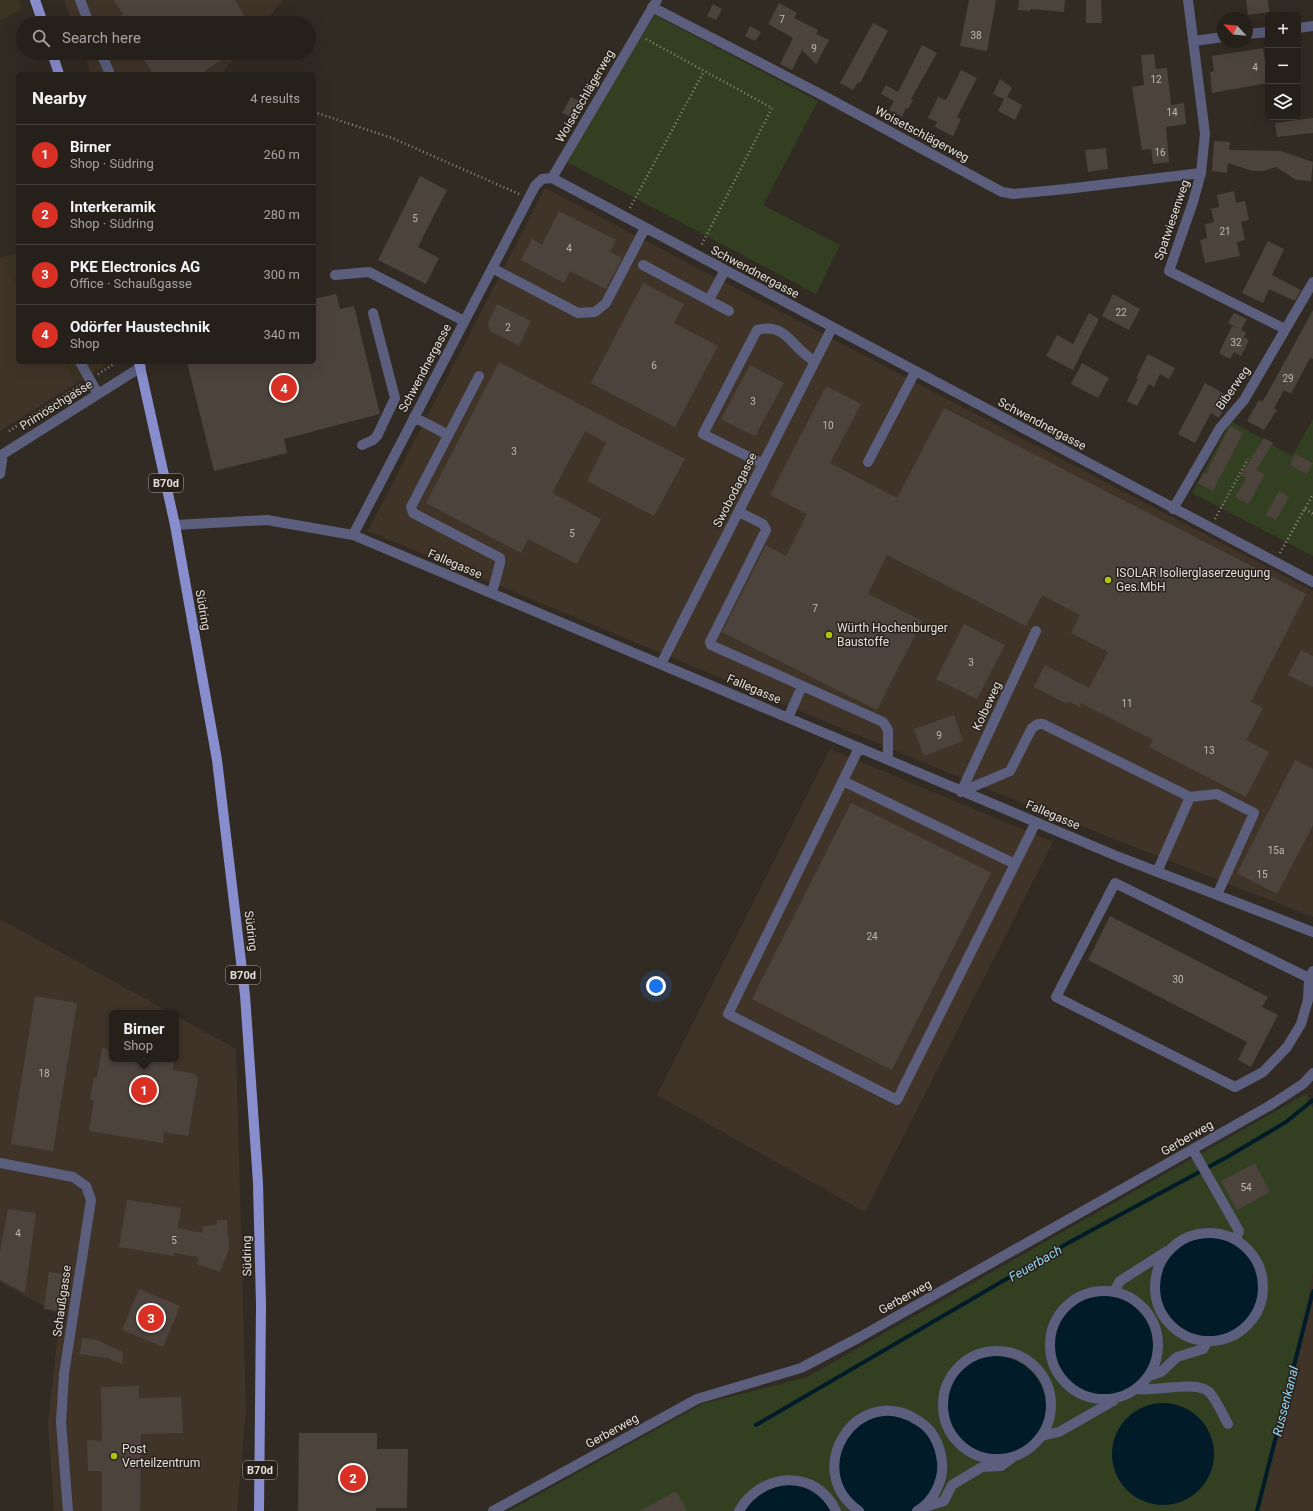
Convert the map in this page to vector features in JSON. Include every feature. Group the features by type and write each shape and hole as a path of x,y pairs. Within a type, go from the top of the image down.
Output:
{"main road":[{"path":"35,0 41,16"},
{"path":"56,60 58,72"},
{"name":"Südring","path":"140,365 175,525 216,760 246,995 258,1183 261,1305 259,1511"}],"street":[{"path":"80,0 86,16"},
{"name":"Spatwiesenweg","path":"1188,0 1204,134 1201,173 1193,202 1169,271 1285,329"},
{"name":"Woisetschlägerweg","path":"552,178 655,4 1002,192 1014,194 1201,173"},
{"path":"1301,28 1313,26"},
{"path":"1253,33 1265,32"},
{"path":"1194,41 1217,38"},
{"path":"104,60 109,72"},
{"name":"Schwendnergasse","path":"353,535 535,186 542,179 552,178 1313,582"},
{"path":"492,268 578,313 595,312 606,303 645,228"},
{"path":"642,265 729,311"},
{"path":"708,300 725,270"},
{"path":"335,275 369,272 464,321"},
{"name":"Biberweg","path":"1173,509 1220,428 1244,400 1313,282"},
{"path":"362,445 373,440 377,436 395,398 373,313"},
{"path":"763,464 703,434 757,330 768,327 783,332 806,357 815,361"},
{"name":"Swobodagasse","path":"661,664 832,328"},
{"path":"81,364 98,394"},
{"name":"Primoschgasse","path":"0,474 3,454 98,394 140,365"},
{"path":"868,462 915,372"},
{"path":"479,376 411,507 411,510 414,513 500,558 492,593"},
{"path":"414,418 448,435"},
{"path":"738,512 763,524 766,530 710,642 711,645 886,725 888,730 888,760"},
{"name":"Fallegasse","path":"175,525 267,520 353,535 961,792 1157,872 1313,932"},
{"name":"Kolbeweg","path":"961,792 1036,632"},
{"path":"788,718 802,686"},
{"path":"961,792 1010,771 1032,728 1038,724 1043,724 1190,797 1217,794 1254,813 1217,895"},
{"path":"859,748 728,1014 897,1100 1036,822"},
{"path":"843,781 1015,864"},
{"path":"1157,872 1190,797"},
{"path":"1114,884 1311,975 1308,1000 1301,1024 1287,1047 1263,1072 1235,1087 1056,997 1114,884"},
{"name":"Gerberweg","path":"493,1511 697,1399 801,1368 867,1334 1269,1106 1303,1084 1313,1073"},
{"path":"1193,1150 1239,1231 1236,1239"},
{"name":"Schaußgasse","path":"0,1163 73,1177 86,1186 91,1200 65,1368 61,1422 68,1511"},
{"path":"1114,1292 1120,1281 1184,1239 1201,1233 1219,1233 1236,1239 1250,1250 1260,1266 1264,1283 1262,1301 1254,1318 1242,1331 1226,1339 1208,1341 1190,1338 1175,1329 1163,1315 1156,1299 1155,1281 1160,1264 1170,1249"},
{"path":"1042,1436 1059,1432 1136,1389 1149,1376 1156,1360 1158,1342 1152,1320 1144,1309 1130,1298 1114,1292 1096,1292 1079,1297 1065,1308 1055,1323 1050,1340 1051,1358 1056,1370 1069,1388 1085,1396 1102,1400 1120,1397"},
{"path":"1152,1320 1163,1315"},
{"path":"1149,1376 1161,1372 1177,1358 1203,1349 1208,1341"},
{"path":"919,1510 944,1501 952,1485 982,1467 1001,1466 1013,1457 1029,1449 1042,1436 1049,1419 1051,1401 1047,1384 1038,1368 1023,1357 1006,1351 989,1351 972,1356 958,1367 948,1382 943,1399 944,1417 949,1429 962,1447 978,1456 995,1460 1013,1457"},
{"path":"1043,1377 1056,1370"},
{"path":"1136,1389 1149,1391 1186,1386 1203,1388 1210,1393 1228,1424"},
{"path":"859,1511 844,1497 839,1488 834,1472 835,1456 840,1440 850,1427 863,1417 878,1412 899,1412 910,1415 924,1424 934,1436 941,1451 942,1472 940,1483 932,1497 919,1510"},
{"path":"934,1436 949,1429"},
{"path":"739,1511 745,1500 758,1488 774,1482 791,1480 807,1484 822,1492 835,1508 844,1497"}],"path":[{"path":"637,34 772,108 696,255"},
{"path":"625,217 704,71"},
{"path":"316,113 392,138 529,198"},
{"path":"8,431 114,364"},
{"path":"1210,528 1248,459"},
{"path":"1275,562 1313,494"},
{"path":"1305,509 1313,514"}],"shaded area":[{"path":"0,0 19,0 23,8 0,21"},
{"path":"64,0 283,0 270,16 70,16"},
{"path":"86,60 233,60 223,72 90,72"},
{"path":"545,188 1313,591 1313,917 990,790 368,531"},
{"path":"16,253 16,285 9,274 5,256"},
{"path":"5,256 9,274 16,285 16,364 65,364 77,383 0,431 0,258"},
{"path":"65,364 108,364 77,383"},
{"path":"830,749 1053,842 865,1212 657,1095"},
{"path":"0,919 166,1010 109,1010 109,1062 179,1062 179,1018 236,1049 246,1411 237,1511 54,1511 48,1423 60,1315 0,1282"},
{"path":"1313,1273 1313,1511 1260,1511 1268,1482"}],"green space":[{"path":"655,15 818,101 763,205 840,245 816,294 567,162 594,112"},
{"path":"1313,419 1313,556 1192,493 1231,421 1292,456"},
{"path":"1306,1094 1313,1108 1313,1273 1268,1482 1260,1511 509,1511 702,1404 807,1377"}],"water":[{"path":"1210,1235 1230,1239 1238,1243 1246,1250 1253,1258 1257,1266 1261,1286 1257,1306 1253,1314 1246,1322 1238,1329 1230,1333 1210,1337 1190,1333 1182,1329 1174,1322 1167,1314 1163,1306 1159,1286 1163,1266 1167,1258 1174,1250 1182,1243 1190,1239"},
{"path":"1102,1295 1122,1299 1138,1310 1149,1326 1153,1346 1149,1366 1138,1382 1122,1393 1102,1397 1082,1393 1066,1382 1055,1366 1051,1346 1055,1326 1066,1310 1082,1299"},
{"path":"995,1356 1015,1360 1023,1364 1031,1371 1038,1379 1042,1387 1046,1407 1042,1427 1038,1435 1031,1443 1023,1450 1015,1454 995,1458 975,1454 967,1450 959,1443 952,1435 948,1427 944,1407 948,1387 952,1379 959,1371 967,1364 975,1360"},
{"path":"1163,1403 1183,1407 1191,1411 1199,1418 1206,1426 1210,1434 1214,1454 1210,1474 1206,1482 1199,1490 1191,1497 1183,1501 1163,1505 1143,1501 1135,1497 1127,1490 1120,1482 1116,1474 1112,1454 1116,1434 1120,1426 1127,1418 1135,1411 1143,1407"},
{"path":"884,1415 895,1416 913,1422 921,1427 928,1433 937,1450 939,1475 937,1482 930,1494 913,1511 863,1511 853,1504 837,1475 842,1444 852,1429 867,1419"},
{"path":"782,1483 797,1485 811,1490 822,1498 831,1511 741,1511 750,1498"}],"building":[{"path":"114,0 235,0 245,16 120,16 123,14"},
{"path":"969,0 996,0 987,51 960,46"},
{"path":"1019,0 1065,0 1064,12 1030,9 1030,11 1018,10"},
{"path":"1086,0 1101,0 1102,23 1086,23"},
{"path":"1246,0 1268,0 1269,12 1253,14 1253,12 1248,12"},
{"path":"779,3 797,13 794,18 818,30 816,34 829,40 816,64 802,50 792,70 780,64 793,38 768,24"},
{"path":"713,4 722,9 716,20 707,16"},
{"path":"873,23 888,31 860,83 858,82 853,90 840,83"},
{"path":"750,26 761,32 755,41 745,36"},
{"path":"922,45 937,53 911,99 913,100 908,109 906,108 902,117 889,110 894,101 881,94 886,85 898,92"},
{"path":"1263,48 1265,60 1265,84 1212,93 1210,72 1214,71 1212,56"},
{"path":"1154,54 1156,69 1167,68 1171,105 1184,103 1186,124 1166,127 1169,162 1153,164 1151,149 1142,150 1132,87 1144,85 1141,55"},
{"path":"144,60 221,60 203,72 152,72"},
{"path":"961,70 977,78 957,117 961,119 953,136 935,127 937,122 928,118 938,97 946,100"},
{"path":"1000,79 1012,88 1007,97 1022,105 1015,120 998,111 1004,99 993,94"},
{"path":"571,97 581,102 574,116 569,116 562,113"},
{"path":"1313,118 1313,133 1277,137 1275,123"},
{"path":"1214,141 1230,142 1229,150 1281,151 1313,162 1311,181 1296,180 1276,167 1263,171 1253,171 1228,163 1227,173 1212,171"},
{"path":"1106,148 1108,169 1088,172 1085,150"},
{"path":"420,176 447,190 418,247 439,258 426,284 378,260"},
{"path":"1234,191 1236,203 1245,201 1249,220 1241,222 1245,240 1237,242 1240,256 1205,263 1200,240 1207,238 1205,224 1214,222 1211,209 1219,207 1217,195"},
{"path":"559,211 616,240 610,252 622,258 606,289 570,271 564,283 521,260 532,239 542,245"},
{"path":"1268,241 1284,249 1272,275 1301,290 1295,301 1269,289 1263,303 1242,293"},
{"path":"643,283 684,304 674,323 718,346 675,427 591,383"},
{"path":"336,294 340,309 354,306 380,414 284,439 287,453 214,471 187,364 316,364 316,299"},
{"path":"1113,294 1140,309 1129,330 1102,316"},
{"path":"497,304 531,321 519,346 490,331 488,323"},
{"path":"1313,310 1313,359 1310,358 1291,394 1284,390 1274,408 1277,410 1264,430 1247,421 1259,400 1262,402 1267,394"},
{"path":"1089,313 1099,319 1073,370 1046,356 1057,335 1073,344"},
{"path":"1234,313 1247,319 1241,330 1228,323"},
{"path":"1232,326 1246,332 1244,337 1249,340 1241,356 1234,352 1230,359 1219,353"},
{"path":"1148,354 1175,368 1169,379 1160,374 1154,387 1149,384 1137,406 1127,401"},
{"path":"499,362 685,459 654,516 587,481 606,443 585,431 552,493 601,519 577,564 528,539 521,553 426,503"},
{"path":"1082,363 1109,378 1098,398 1071,384"},
{"path":"750,365 784,383 755,436 721,419"},
{"path":"1205,383 1225,394 1224,397 1229,400 1219,418 1211,413 1195,443 1178,434"},
{"path":"826,386 861,404 830,463 897,498 944,408 1306,594 1251,702 1263,708 1246,740 1269,752 1246,797 1149,747 1153,740 1081,703 1080,707 1068,701 1067,704 1034,687 1045,665 1089,688 1108,652 1071,633 1080,615 1042,595 1026,626 887,555 868,594 922,621 877,710 722,632 766,545 786,556 807,514 770,495"},
{"path":"1230,426 1243,433 1213,491 1198,483 1204,472 1206,474"},
{"path":"1264,438 1273,443 1256,470 1265,475 1248,504 1235,497 1246,478 1241,475"},
{"path":"1295,454 1313,463 1307,474 1290,465"},
{"path":"1279,491 1289,497 1276,520 1266,515"},
{"path":"964,624 1005,645 977,699 936,679"},
{"path":"1301,650 1313,656 1313,687 1288,675"},
{"path":"954,715 963,741 924,756 914,729"},
{"path":"1295,760 1313,769 1313,825 1277,894 1237,873"},
{"path":"851,803 991,873 892,1070 752,999"},
{"path":"1110,916 1268,997 1262,1007 1278,1015 1251,1067 1238,1060 1247,1042 1088,960"},
{"path":"35,996 77,1003 53,1151 11,1144"},
{"path":"102,1048 109,1049 109,1062 174,1062 173,1070 195,1074 198,1079 188,1136 164,1132 163,1143 89,1131 94,1100 90,1100 94,1077 97,1078"},
{"path":"1255,1163 1270,1192 1237,1210 1221,1181"},
{"path":"127,1200 181,1208 178,1228 203,1233 202,1226 217,1225 217,1220 227,1220 229,1249 220,1272 197,1264 199,1257 174,1253 174,1256 119,1247"},
{"path":"8,1209 36,1213 25,1293 0,1280 0,1252"},
{"path":"49,1272 63,1274 57,1311 44,1309"},
{"path":"139,1289 180,1306 163,1347 122,1330"},
{"path":"82,1338 97,1340 123,1352 122,1364 107,1358 80,1354"},
{"name":"Post Verteilzentrum","path":"139,1386 139,1398 181,1397 183,1433 141,1434 140,1511 102,1511 102,1471 88,1471 87,1440 102,1441 101,1387"},
{"path":"299,1433 377,1433 377,1449 408,1449 407,1508 376,1508 376,1511 298,1511"},
{"path":"676,1491 687,1511 640,1511"}],"waterway":[{"name":"Feuerbach","path":"756,1425 1068,1243 1227,1157 1286,1122 1313,1100"},
{"name":"Russenkanal","path":"1257,1511 1313,1291"}],"place":[{"name":"Odörfer Haustechnik","path":"284,388"},
{"name":"ISOLAR Isolierglaserzeugung Ges.MbH","path":"1108,580"},
{"name":"Würth Hochenburger Baustoffe","path":"829,635"},
{"name":"Birner","path":"144,1090"},
{"name":"PKE Electronics AG","path":"151,1318"},
{"name":"Post Verteilzentrum","path":"114,1456"},
{"name":"Interkeramik","path":"353,1478"}]}
